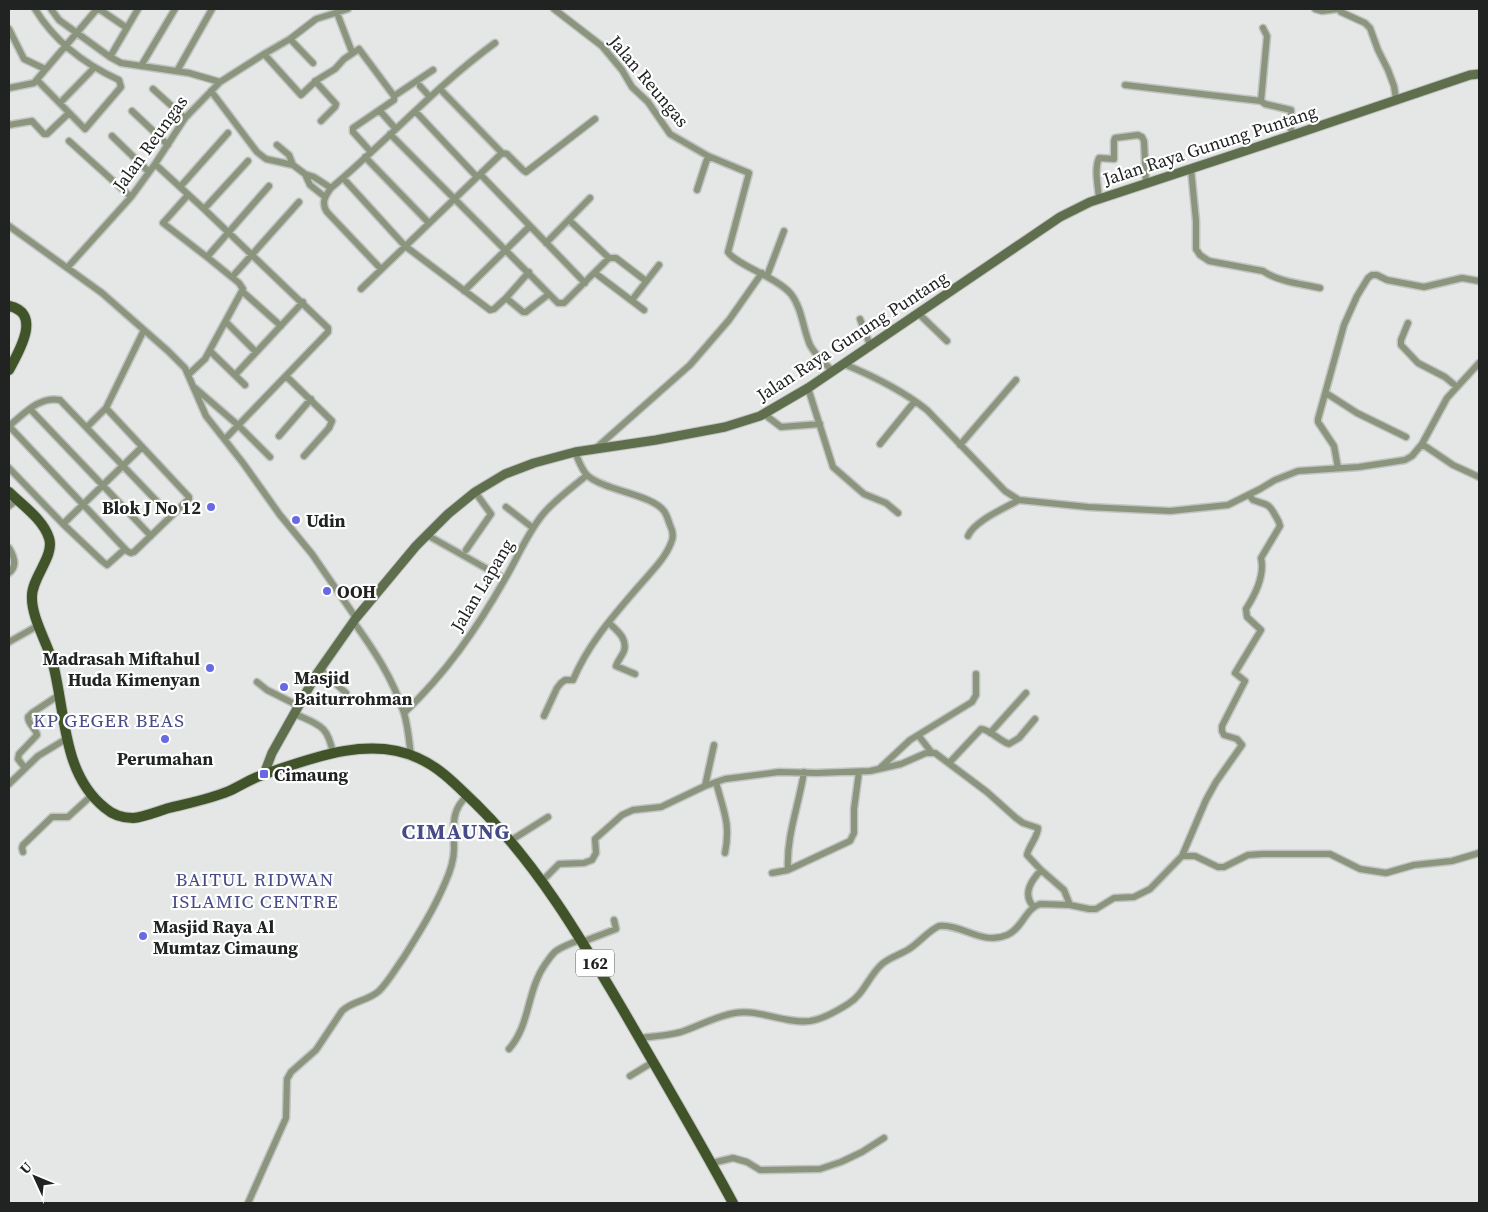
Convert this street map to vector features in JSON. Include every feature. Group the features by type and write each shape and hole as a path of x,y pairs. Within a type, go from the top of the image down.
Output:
{"main road":[{"path":"9,306 18,310 23,315 26,330 21,349 9,370"},
{"name":"162","path":"9,492 13,503 35,517 51,541 47,556 34,583 33,607 51,656 66,738 78,773 92,796 104,808 116,815 133,818 211,798 264,774 333,754 368,749 411,755 435,768 459,787 498,827 542,881 582,940 640,1038 733,1203"}],"street":[{"path":"35,9 44,24 66,45 94,68 119,80 121,84 120,88 85,129 37,80"},
{"path":"52,9 57,18 75,34 110,58 121,63 177,71 220,82"},
{"path":"9,88 31,85 37,80 98,9 127,28"},
{"path":"110,58 138,9"},
{"path":"141,66 175,9"},
{"path":"177,71 212,9"},
{"name":"Jalan Reungas","path":"67,268 131,197 185,118 220,82 290,39 316,19 348,9"},
{"name":"Jalan Reungas","path":"554,9 602,46 622,70 632,87 648,102 670,134 708,156 749,173 728,252 734,259 781,285 791,295 797,304 813,350 832,371"},
{"path":"1315,9 1322,11 1338,9 1365,23 1370,28 1394,86 1396,99"},
{"path":"337,13 352,52"},
{"path":"1261,101 1267,36 1264,28"},
{"path":"9,29 24,59 45,69"},
{"path":"290,39 313,63"},
{"path":"381,269 327,212 325,197 331,188 430,97 495,43"},
{"path":"264,54 301,95 315,81 335,69 352,52 358,49 362,51 395,100 352,130 371,152"},
{"path":"60,104 94,68"},
{"path":"394,96 433,70"},
{"name":"Jalan Raya Gunung Puntang","path":"264,774 272,752 320,669 354,620 394,571 427,535 475,492 512,471 534,462 575,452 656,440 745,422 764,414 808,388 1060,218 1099,198 1293,136 1396,99 1470,75 1479,74"},
{"path":"315,81 336,104 321,122"},
{"path":"1124,85 1261,101 1265,104 1291,110 1293,136"},
{"path":"420,86 430,97"},
{"path":"440,88 502,153 507,154 522,170 529,171 595,119"},
{"path":"153,89 185,118"},
{"path":"211,91 256,152 266,159 292,165 305,174 314,176 331,188"},
{"path":"132,111 168,144"},
{"path":"380,111 393,131 454,199 558,303 564,303 609,258"},
{"path":"415,111 585,282"},
{"path":"9,125 32,121 44,134 47,134 70,113"},
{"path":"180,188 228,133"},
{"path":"1099,198 1098,160 1099,158 1114,158 1115,138 1138,135 1142,137 1144,141 1146,183"},
{"path":"112,136 149,172"},
{"path":"69,141 131,197"},
{"path":"277,145 289,155 292,165"},
{"path":"361,289 502,153"},
{"path":"697,190 708,156"},
{"path":"365,157 429,223"},
{"path":"204,209 248,161"},
{"path":"155,164 327,325 328,332 225,439"},
{"path":"1190,169 1196,220 1196,249 1200,255 1208,261 1263,271 1275,277 1320,288"},
{"path":"305,174 310,185 325,197"},
{"path":"343,178 405,246 490,310 494,309 506,298 529,272"},
{"path":"208,257 269,186"},
{"path":"188,194 163,223 232,277 243,288 243,292 280,326"},
{"path":"546,243 590,198"},
{"path":"232,277 299,202"},
{"path":"569,220 609,258 616,258 646,281"},
{"path":"9,226 102,293 185,368 202,410 280,515 312,554 381,662 404,713 411,755"},
{"path":"464,291 530,226"},
{"path":"595,449 690,365 764,274 784,231"},
{"path":"632,300 659,265"},
{"path":"595,273 644,310"},
{"path":"1338,468 1334,446 1318,422 1344,325 1357,296 1368,278 1372,275 1377,275 1387,280 1424,287 1462,278 1479,281"},
{"path":"189,374 200,365 210,351 243,292"},
{"path":"506,298 523,312 526,312 549,294"},
{"path":"235,375 303,302"},
{"path":"918,313 947,341"},
{"path":"860,319 870,346"},
{"path":"226,322 256,352"},
{"path":"1408,323 1400,342 1401,345 1418,363 1445,377 1457,388"},
{"path":"87,427 106,408 144,330"},
{"path":"210,351 245,385"},
{"path":"844,364 892,386 915,400 927,410 1005,491 1019,500 1105,508 1170,511 1228,504 1249,495 1275,480 1298,471 1358,467 1405,460 1412,456 1422,444 1447,398 1479,363"},
{"path":"286,376 331,419 332,423 304,456"},
{"path":"960,445 1016,380"},
{"path":"194,388 239,426 270,457"},
{"path":"808,388 829,458 837,472 864,494 886,504 898,513"},
{"path":"1326,393 1357,413 1406,437"},
{"path":"279,436 311,399"},
{"path":"106,408 188,496 189,500 131,553 82,505 9,426 45,400 60,400 171,516"},
{"path":"880,444 915,400"},
{"path":"30,409 151,536"},
{"path":"764,414 781,427 820,424"},
{"path":"1422,444 1453,465 1479,477"},
{"path":"63,524 142,447"},
{"path":"544,716 557,688 565,680 573,680 588,651 666,551 673,537 673,530 664,511 652,502 608,487 587,475 575,452"},
{"path":"9,468 63,524 107,565 125,549"},
{"name":"Jalan Lapang","path":"404,713 427,691 454,659 505,579 532,528 545,512 587,475"},
{"path":"466,550 491,514 475,492"},
{"path":"640,1038 665,1037 683,1032 724,1015 738,1012 757,1012 793,1020 810,1021 824,1017 850,1003 858,996 879,966 911,947 936,927 943,925 991,940 1006,936 1012,932 1033,906 1040,904 1070,905 1096,909 1114,898 1134,897 1150,889 1182,856 1206,800 1242,745 1237,739 1224,735 1222,726 1244,681 1235,673 1261,630 1247,618 1246,609 1256,593 1263,566 1261,558 1280,526 1273,508 1253,500 1249,495"},
{"path":"968,536 970,530 977,524 1019,500"},
{"path":"506,507 532,528"},
{"path":"427,535 505,579"},
{"path":"9,548 15,563 9,573"},
{"path":"609,623 619,633 624,643 624,650 616,666 636,674"},
{"path":"9,642 39,625"},
{"path":"320,669 346,693"},
{"path":"878,769 910,740 972,702 976,695 976,674"},
{"path":"257,682 322,727 330,737 333,754"},
{"path":"990,733 1026,693"},
{"path":"25,768 18,759 19,754 36,735 28,717 32,712 59,695"},
{"path":"949,763 978,730 986,729 1001,741 1011,744 1035,719"},
{"path":"918,735 932,753"},
{"path":"9,784 44,751 66,738"},
{"path":"705,786 714,745"},
{"path":"542,881 559,864 584,863 592,860 596,854 595,839 622,815 633,810 661,806 725,779 779,772 859,772 901,764 926,753 935,753 987,792 1023,823 1037,827 1038,832 1029,846 1026,855 1064,890 1070,905"},
{"path":"788,870 787,854 804,772"},
{"path":"772,874 788,870 843,846 852,838 859,772"},
{"path":"716,782 726,815 728,832 725,853"},
{"path":"23,852 23,844 52,817 68,817 92,796"},
{"path":"248,1203 286,1118 288,1075 316,1050 346,1007 379,992 398,965 423,925 445,884 453,860 454,817 457,808 467,796"},
{"path":"509,839 548,817"},
{"path":"1182,856 1195,856 1224,867 1248,855 1330,854 1360,869 1386,873 1414,865 1452,861 1479,853"},
{"path":"1033,906 1028,897 1028,888 1041,870"},
{"path":"509,1049 516,1041 528,1013 531,993 538,975 557,951 582,940 616,929 614,920"},
{"path":"630,1076 653,1062"},
{"path":"712,1164 734,1158 747,1162 760,1170 820,1169 862,1152 884,1138"}],"place":[{"name":"Blok J No 12","path":"211,507"},
{"name":"Udin","path":"296,520"},
{"name":"OOH","path":"327,591"},
{"name":"Madrasah Miftahul Huda Kimenyan","path":"210,668"},
{"name":"Masjid Baiturrohman","path":"284,687"},
{"name":"Perumahan","path":"165,739"},
{"name":"Cimaung","path":"264,774"},
{"name":"Masjid Raya Al Mumtaz Cimaung","path":"143,936"}],"district":[{"name":"KP GEGER BEAS","path":"109,720"},
{"name":"CIMAUNG","path":"456,831"},
{"name":"BAITUL RIDWAN ISLAMIC CENTRE","path":"255,890"}]}
